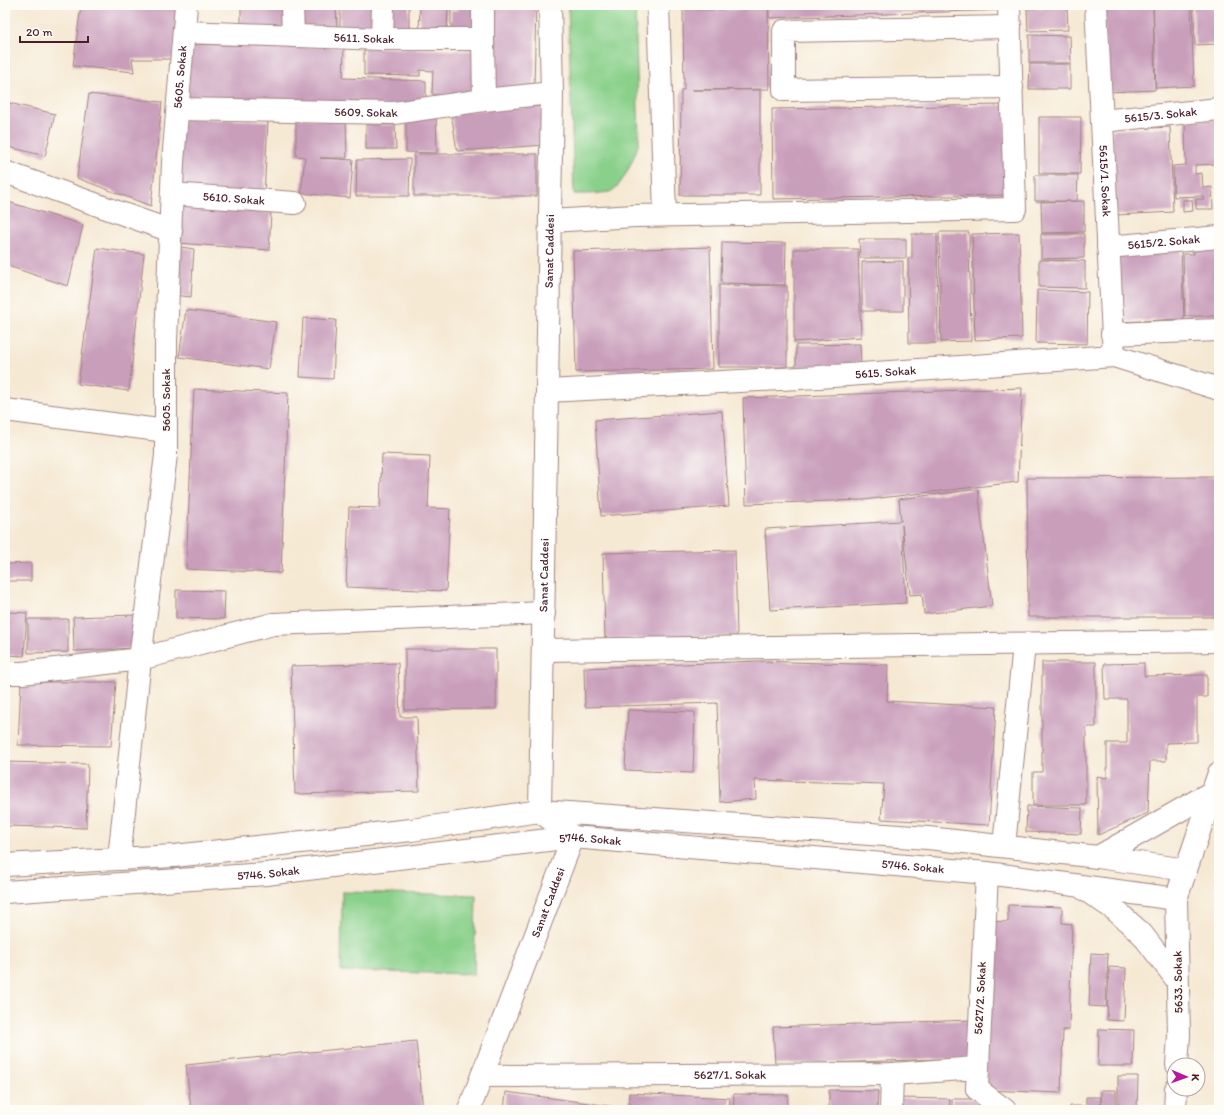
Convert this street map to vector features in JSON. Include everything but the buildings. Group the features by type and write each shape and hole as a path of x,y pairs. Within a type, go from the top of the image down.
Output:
{"street":[{"name":"5605. Sokak","path":"119,859 140,659 166,455 166,342 172,194 186,5"},
{"path":"292,5 293,36"},
{"path":"382,39 383,5"},
{"path":"483,5 484,100"},
{"name":"Sanat Caddesi","path":"540,811 552,93 550,5"},
{"path":"658,5 666,215"},
{"path":"550,220 666,215 1015,209 1009,5"},
{"name":"5615/1. Sokak","path":"1096,5 1114,356"},
{"path":"1010,27 784,31 784,90 1012,87"},
{"name":"5611. Sokak","path":"184,32 382,39 483,39"},
{"name":"5609. Sokak","path":"178,109 394,113 484,100 552,93"},
{"name":"5615/3. Sokak","path":"1102,120 1219,109"},
{"path":"5,172 171,231"},
{"name":"5610. Sokak","path":"172,194 295,203"},
{"name":"5615/2. Sokak","path":"1108,247 1219,237"},
{"path":"1112,334 1219,330"},
{"name":"5615. Sokak","path":"547,391 811,378 1114,356 1219,389"},
{"path":"5,410 166,431"},
{"path":"5,673 22,673 140,659 272,624 544,613"},
{"path":"543,650 1219,641"},
{"path":"1004,846 1024,644"},
{"path":"1098,857 1216,782"},
{"name":"5633. Sokak","path":"1178,1057 1179,1036 1176,899 1216,782"},
{"path":"540,811 573,838"},
{"path":"5,866 174,856 411,830 540,811 928,838 1098,857 1186,870"},
{"name":"Sanat Caddesi","path":"469,1110 573,838"},
{"name":"5746. Sokak","path":"5,892 266,874 573,838 988,873 1176,899"},
{"name":"5627/2. Sokak","path":"988,873 976,1089 1005,1110"},
{"path":"1078,885 1114,909 1142,934 1177,980"},
{"name":"5627/1. Sokak","path":"482,1076 892,1074 977,1068"},
{"path":"891,1110 892,1074"},
{"path":"1175,1110 1176,1097"}],"green space":[{"path":"568,5 635,5 639,142 624,178 614,189 609,192 596,194 574,194"},
{"path":"342,892 476,895 474,974 341,971"}]}
